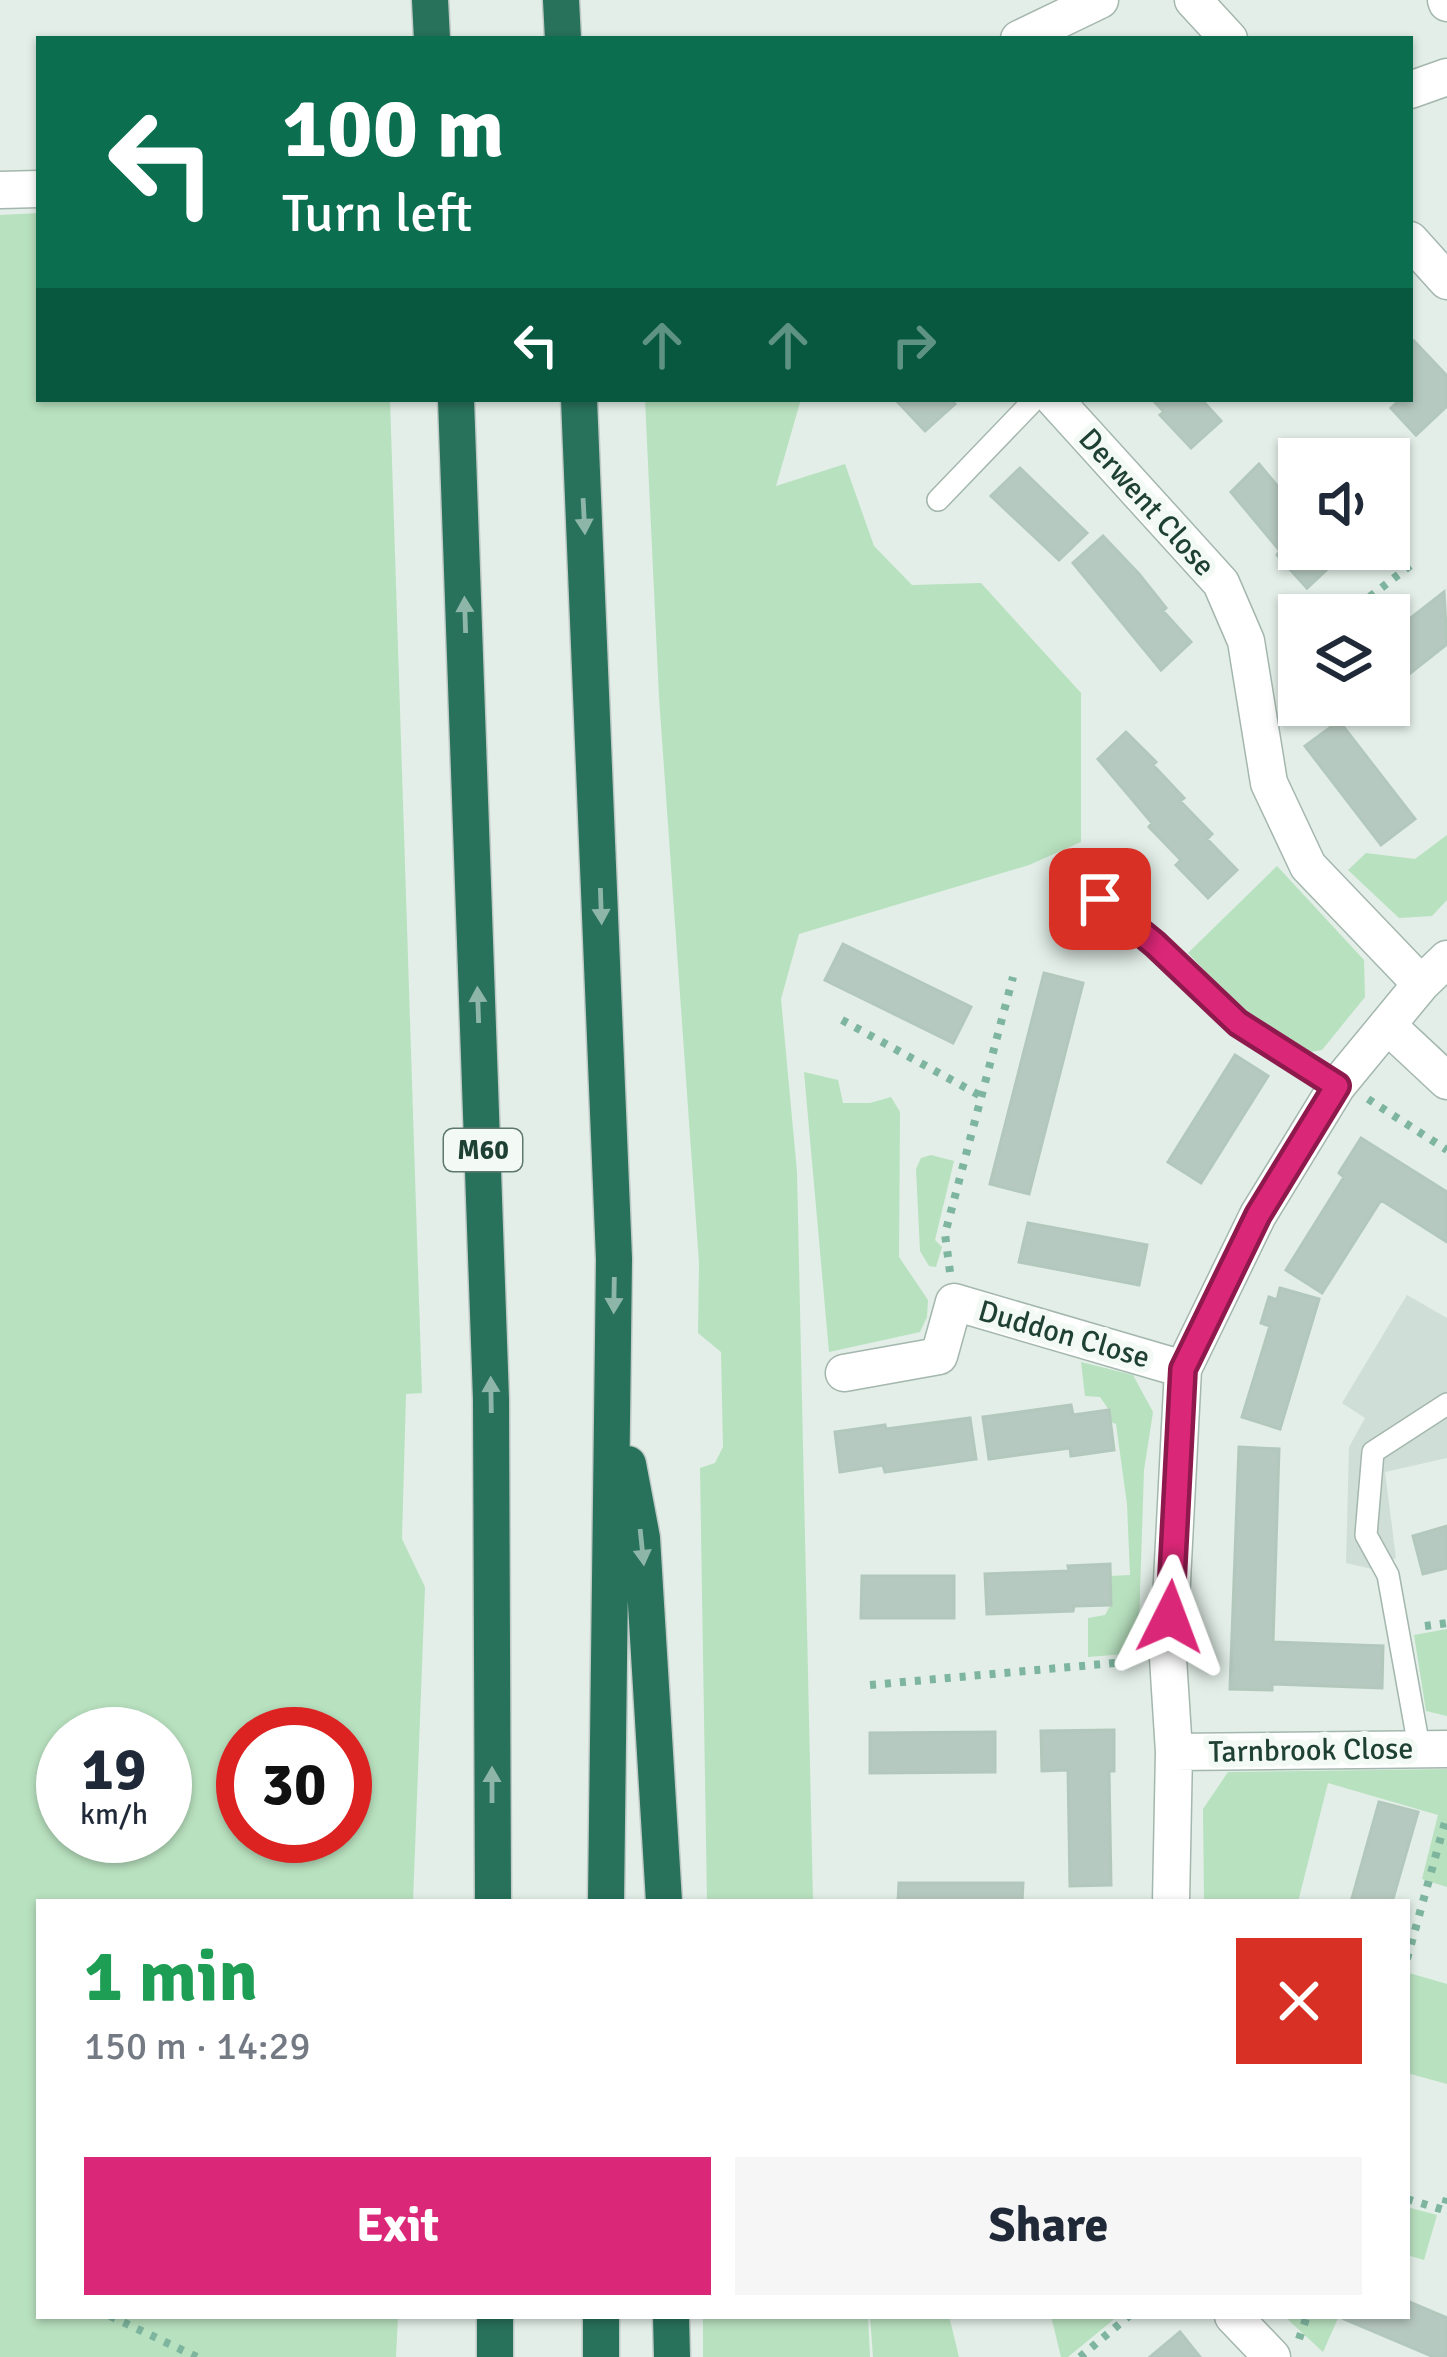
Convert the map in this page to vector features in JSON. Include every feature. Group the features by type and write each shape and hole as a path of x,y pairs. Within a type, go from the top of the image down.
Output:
{"highway":[{"path":"430,0 432,36"},
{"path":"561,0 563,36"},
{"name":"M60","path":"456,402 491,1399 493,1899"},
{"path":"579,402 614,1259 606,1899"},
{"path":"613,1390 642,1538 664,1899"},
{"path":"495,2319 495,2357"},
{"path":"601,2319 601,2357"},
{"path":"671,2319 671,2357"}],"street":[{"path":"1025,36 1100,0"},
{"path":"1192,0 1225,36"},
{"path":"1413,89 1447,77"},
{"path":"0,190 36,189"},
{"path":"1413,242 1447,281"},
{"name":"Derwent Close","path":"1057,402 1221,583 1246,641 1270,783 1308,866 1434,971"},
{"path":"1171,1899 1174,1752 1168,1658 1183,1369 1258,1215 1339,1084 1434,971"},
{"path":"1387,1025 1447,1081"},
{"name":"Duddon Close","path":"844,1373 939,1356 955,1303 1183,1369"},
{"name":"Tarnbrook Close","path":"1174,1752 1433,1748"},
{"path":"1236,2319 1272,2357"}],"lane":[{"path":"938,500 1032,402"},
{"path":"1100,899 1238,1023 1339,1084"},
{"path":"1433,1748 1388,1575 1366,1535 1373,1452 1447,1405"}],"path":[{"path":"1373,594 1411,565"},
{"path":"955,1303 945,1234 1013,977"},
{"path":"842,1021 979,1096"},
{"path":"1339,1084 1447,1150"},
{"path":"870,1685 1168,1658"},
{"path":"1410,1948 1447,1816"},
{"path":"1410,2200 1444,2210 1447,2198"},
{"path":"116,2319 197,2357"},
{"path":"1080,2357 1125,2319"}],"shaded area":[{"path":"1407,1295 1447,1318 1447,1458 1385,1472 1396,1558 1372,1569 1346,1563 1349,1447 1365,1418 1342,1403"}],"green space":[{"path":"36,213 36,402 390,402 422,1393 406,1394 402,1539 425,1587 413,1899 36,1899 36,2319 398,2319 396,2357 0,2357 0,215"},
{"path":"645,402 800,402 776,486 845,464 874,546 912,585 981,583 1081,693 1081,842 1029,865 799,934 781,999 797,1172 813,1899 707,1899 700,1468 715,1463 723,1447 721,1352 698,1333 699,1263 659,697"},
{"path":"1447,835 1447,900 1432,916 1399,918 1348,870 1366,853 1415,859"},
{"path":"1277,866 1364,960 1365,997 1322,1050 1304,1053 1248,1017 1188,953"},
{"path":"804,1072 838,1080 843,1103 891,1097 900,1112 899,1257 928,1300 920,1332 829,1352"},
{"path":"931,1155 954,1161 935,1240 942,1247 936,1267 929,1266 920,1251 916,1169 921,1158"},
{"path":"1081,1362 1133,1375 1153,1412 1144,1470 1138,1653 1088,1657 1088,1618 1105,1615 1111,1604 1110,1576 1130,1575 1116,1424 1100,1397 1085,1396"},
{"path":"1447,1629 1447,1716 1426,1711 1414,1635"},
{"path":"1447,1769 1447,1887 1422,1879 1438,1815 1328,1783 1299,1899 1204,1899 1203,1809 1228,1772"},
{"path":"1410,1973 1447,1984 1447,2084 1410,2074"},
{"path":"1410,2208 1437,2215 1424,2260 1410,2256"},
{"path":"703,2319 868,2319 870,2357 703,2357"},
{"path":"870,2319 950,2319 959,2357 873,2357"},
{"path":"1052,2319 1114,2319 1068,2357 1061,2357"},
{"path":"1287,2319 1338,2319 1323,2352"}],"building":[{"path":"1413,342 1447,376 1447,406 1416,435 1391,408 1398,402 1413,402"},
{"path":"898,402 955,404 925,431"},
{"path":"1155,402 1204,402 1221,421 1191,448 1160,415 1164,412"},
{"path":"1259,464 1278,487 1278,549 1231,492"},
{"path":"1020,468 1087,533 1059,560 991,496"},
{"path":"1103,536 1191,642 1161,670 1073,563"},
{"path":"1291,570 1326,570 1307,588"},
{"path":"1444,592 1447,644 1410,673 1410,619"},
{"path":"1332,726 1343,726 1415,819 1381,845 1305,746"},
{"path":"1126,732 1156,762 1153,765 1184,798 1180,801 1212,834 1207,839 1237,870 1208,898 1176,865 1181,860 1149,827 1152,823 1098,759"},
{"path":"843,944 971,1007 953,1043 825,980"},
{"path":"1044,973 1083,983 1029,1194 990,1184"},
{"path":"1235,1055 1268,1076 1201,1183 1168,1162"},
{"path":"1361,1138 1447,1192 1447,1242 1381,1200 1322,1293 1286,1270 1344,1177 1339,1173"},
{"path":"1028,1223 1147,1245 1139,1285 1019,1262"},
{"path":"1280,1288 1319,1299 1280,1429 1242,1417 1270,1326 1261,1323 1269,1297 1277,1300"},
{"path":"1071,1405 1073,1415 1109,1410 1114,1450 1071,1456 1070,1448 989,1459 983,1417"},
{"path":"970,1418 976,1459 885,1472 883,1465 840,1472 835,1432"},
{"path":"1239,1447 1279,1449 1273,1642 1383,1646 1382,1688 1272,1684 1272,1690 1230,1689"},
{"path":"1447,1526 1447,1568 1423,1574 1413,1536"},
{"path":"1110,1564 1111,1605 987,1614 985,1574 1069,1571 1068,1566"},
{"path":"862,1576 954,1576 954,1618 861,1618"},
{"path":"1114,1730 1114,1771 1109,1771 1111,1885 1070,1886 1068,1770 1042,1771 1041,1731"},
{"path":"995,1732 995,1772 870,1773 870,1733"},
{"path":"1379,1802 1418,1812 1393,1899 1352,1899"},
{"path":"899,1883 1023,1883 1022,1899 898,1899"},
{"path":"1410,2302 1447,2318 1447,2357 1434,2357 1344,2319 1410,2319"},
{"path":"1180,2332 1200,2357 1150,2357"}],"route":[{"path":"1100,899 1238,1023 1337,1086 1258,1215 1183,1369 1170,1617"}]}
